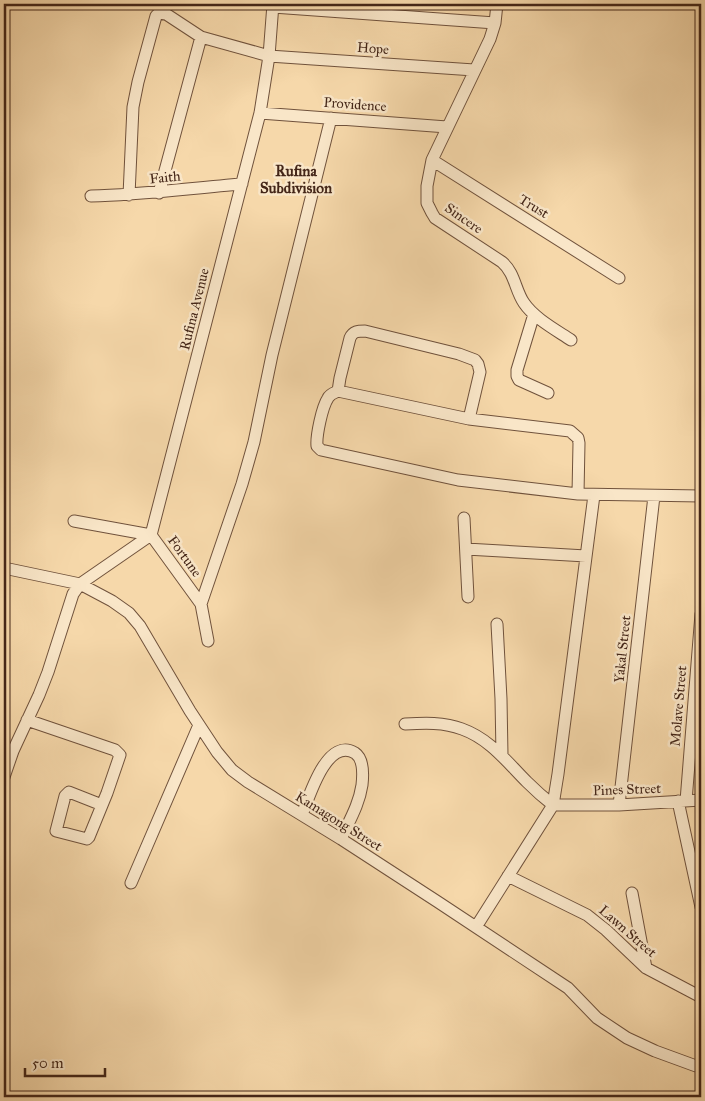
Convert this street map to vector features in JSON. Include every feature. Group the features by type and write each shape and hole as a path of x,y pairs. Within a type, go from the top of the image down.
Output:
{"street":[{"name":"Sincere","path":"497,4 496,23 490,38 432,160 427,186 427,203 436,218 508,267 524,304 534,314 571,340"},
{"path":"273,5 496,23"},
{"name":"Rufina Avenue","path":"152,536 260,113 269,56 273,5"},
{"name":"Hope","path":"128,195 134,107 138,82 156,16 159,13 166,14 201,37 269,56 474,70"},
{"path":"159,193 201,37"},
{"name":"Providence","path":"260,113 448,127"},
{"path":"201,604 242,484 254,442 272,355 332,118"},
{"name":"Trust","path":"432,160 619,278"},
{"name":"Faith","path":"91,196 159,193 242,184"},
{"path":"534,314 517,370 517,376 519,380 548,393"},
{"path":"338,391 350,338 357,331 365,331 459,354 475,360 480,372 469,419"},
{"path":"578,494 579,443 578,438 570,431 469,419 338,391 327,398 316,442 321,450 458,480 578,494 701,496"},
{"path":"476,927 553,805 594,494"},
{"name":"Yakal Street","path":"619,806 654,496"},
{"path":"464,518 468,597"},
{"name":"Fortune","path":"74,521 152,536 201,604 208,640"},
{"path":"4,777 13,751 39,695 74,594 80,584 152,536"},
{"path":"466,549 586,556"},
{"name":"Kamagong Street","path":"4,568 80,584 112,601 129,613 140,626 199,725 232,770 248,782 341,838 568,988 597,1018 627,1038 696,1066 701,1065"},
{"name":"Molave Street","path":"701,614 682,801 701,907"},
{"path":"497,624 502,755"},
{"path":"27,720 115,750 120,756 102,805 87,839 56,831 67,793 69,792 102,805"},
{"path":"405,724 431,723 451,726 480,737 502,755 527,782 553,805"},
{"path":"131,883 199,725"},
{"path":"302,815 312,787 325,764 336,752 341,750 355,753 360,758 362,764 362,784 358,805 341,838"},
{"name":"Pines Street","path":"553,805 619,806 701,800"},
{"name":"Lawn Street","path":"508,876 587,915 606,930 646,968 701,997"},
{"path":"632,893 646,968"}],"district":[{"name":"Rufina Subdivision","path":"296,180"}]}
